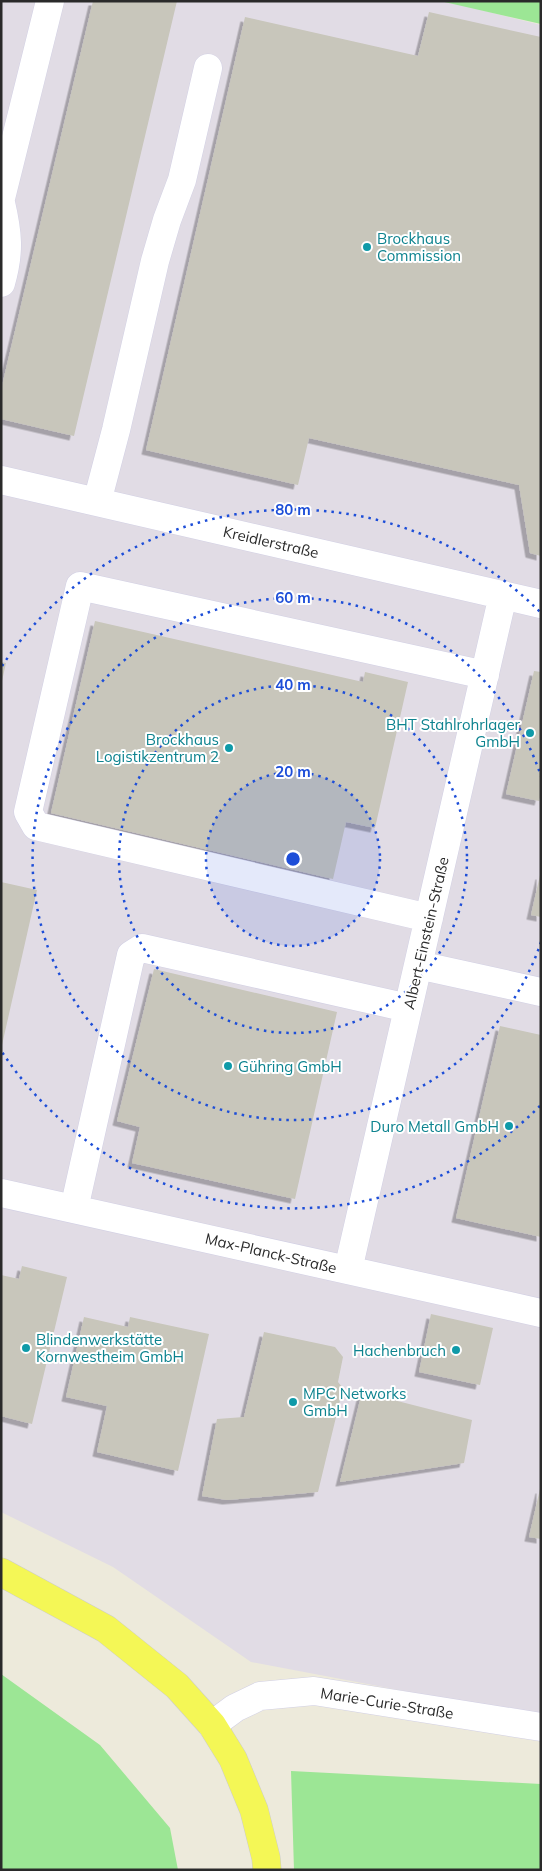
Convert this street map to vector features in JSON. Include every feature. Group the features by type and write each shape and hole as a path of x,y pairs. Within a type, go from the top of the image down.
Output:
{"main road":[{"path":"1,1572 106,1629 177,1686 212,1725 232,1759 254,1810 266,1858 267,1870"}],"street":[{"path":"1,198 50,1"},
{"path":"97,502 116,430 155,261 167,220 182,180 208,68"},
{"path":"1,203 8,233 6,265 1,283"},
{"name":"Kreidlerstraße","path":"1,480 541,604"},
{"path":"429,918 36,826 28,812 80,586 485,675"},
{"name":"Albert-Einstein-Straße","path":"348,1270 503,595"},
{"path":"74,1209 131,955 142,948 408,1008"},
{"path":"418,965 541,992"},
{"name":"Max-Planck-Straße","path":"1,1193 541,1314"},
{"name":"Marie-Curie-Straße","path":"212,1725 235,1708 260,1696 314,1691 541,1727"}],"shaded area":[{"path":"1,1 445,1 541,25 541,1717 251,1662 113,1567 1,1512"}],"green space":[{"path":"440,1 541,1 541,24"},
{"path":"1,1674 100,1745 170,1828 178,1870 1,1870"},
{"path":"291,1771 541,1784 541,1870 294,1870"}],"building":[{"path":"93,1 177,1 74,436 1,419 1,390"},
{"name":"Brockhaus Commission","path":"429,12 541,37 541,556 530,553 519,485 309,438 298,485 146,450 245,17 418,56"},
{"name":"Brockhaus Logistikzentrum 2","path":"95,621 363,682 365,672 408,682 375,828 346,822 333,879 51,813"},
{"path":"1,662 6,663 2,681 1,681"},
{"name":"BHT Stahlrohrlager GmbH","path":"534,671 541,672 541,794 539,801 506,794"},
{"path":"541,875 541,917 531,915"},
{"path":"1,882 37,890 2,1045 1,1045"},
{"name":"Gühring GmbH","path":"154,969 337,1012 295,1199 132,1163 140,1127 117,1121"},
{"name":"Duro Metall GmbH","path":"500,1026 541,1035 541,1237 456,1218"},
{"name":"Blindenwerkstätte Kornwestheim GmbH","path":"22,1266 67,1277 32,1424 1,1416 1,1275 19,1279"},
{"name":"Hachenbruch","path":"431,1314 493,1328 480,1385 419,1372"},
{"path":"84,1317 128,1327 130,1317 209,1334 178,1471 97,1452 107,1406 66,1397"},
{"name":"MPC Networks GmbH","path":"264,1332 335,1347 343,1357 338,1382 343,1388 318,1492 227,1500 202,1496 217,1419 244,1417"},
{"path":"362,1392 472,1420 464,1463 340,1482"},
{"path":"541,1489 541,1539 529,1537"}],"place":[{"name":"Brockhaus Commission","path":"367,247"},
{"name":"BHT Stahlrohrlager GmbH","path":"530,733"},
{"name":"Brockhaus Logistikzentrum 2","path":"229,748"},
{"name":"Gühring GmbH","path":"228,1066"},
{"name":"Duro Metall GmbH","path":"509,1126"},
{"name":"Blindenwerkstätte Kornwestheim GmbH","path":"26,1348"},
{"name":"Hachenbruch","path":"456,1350"},
{"name":"MPC Networks GmbH","path":"293,1402"}]}
